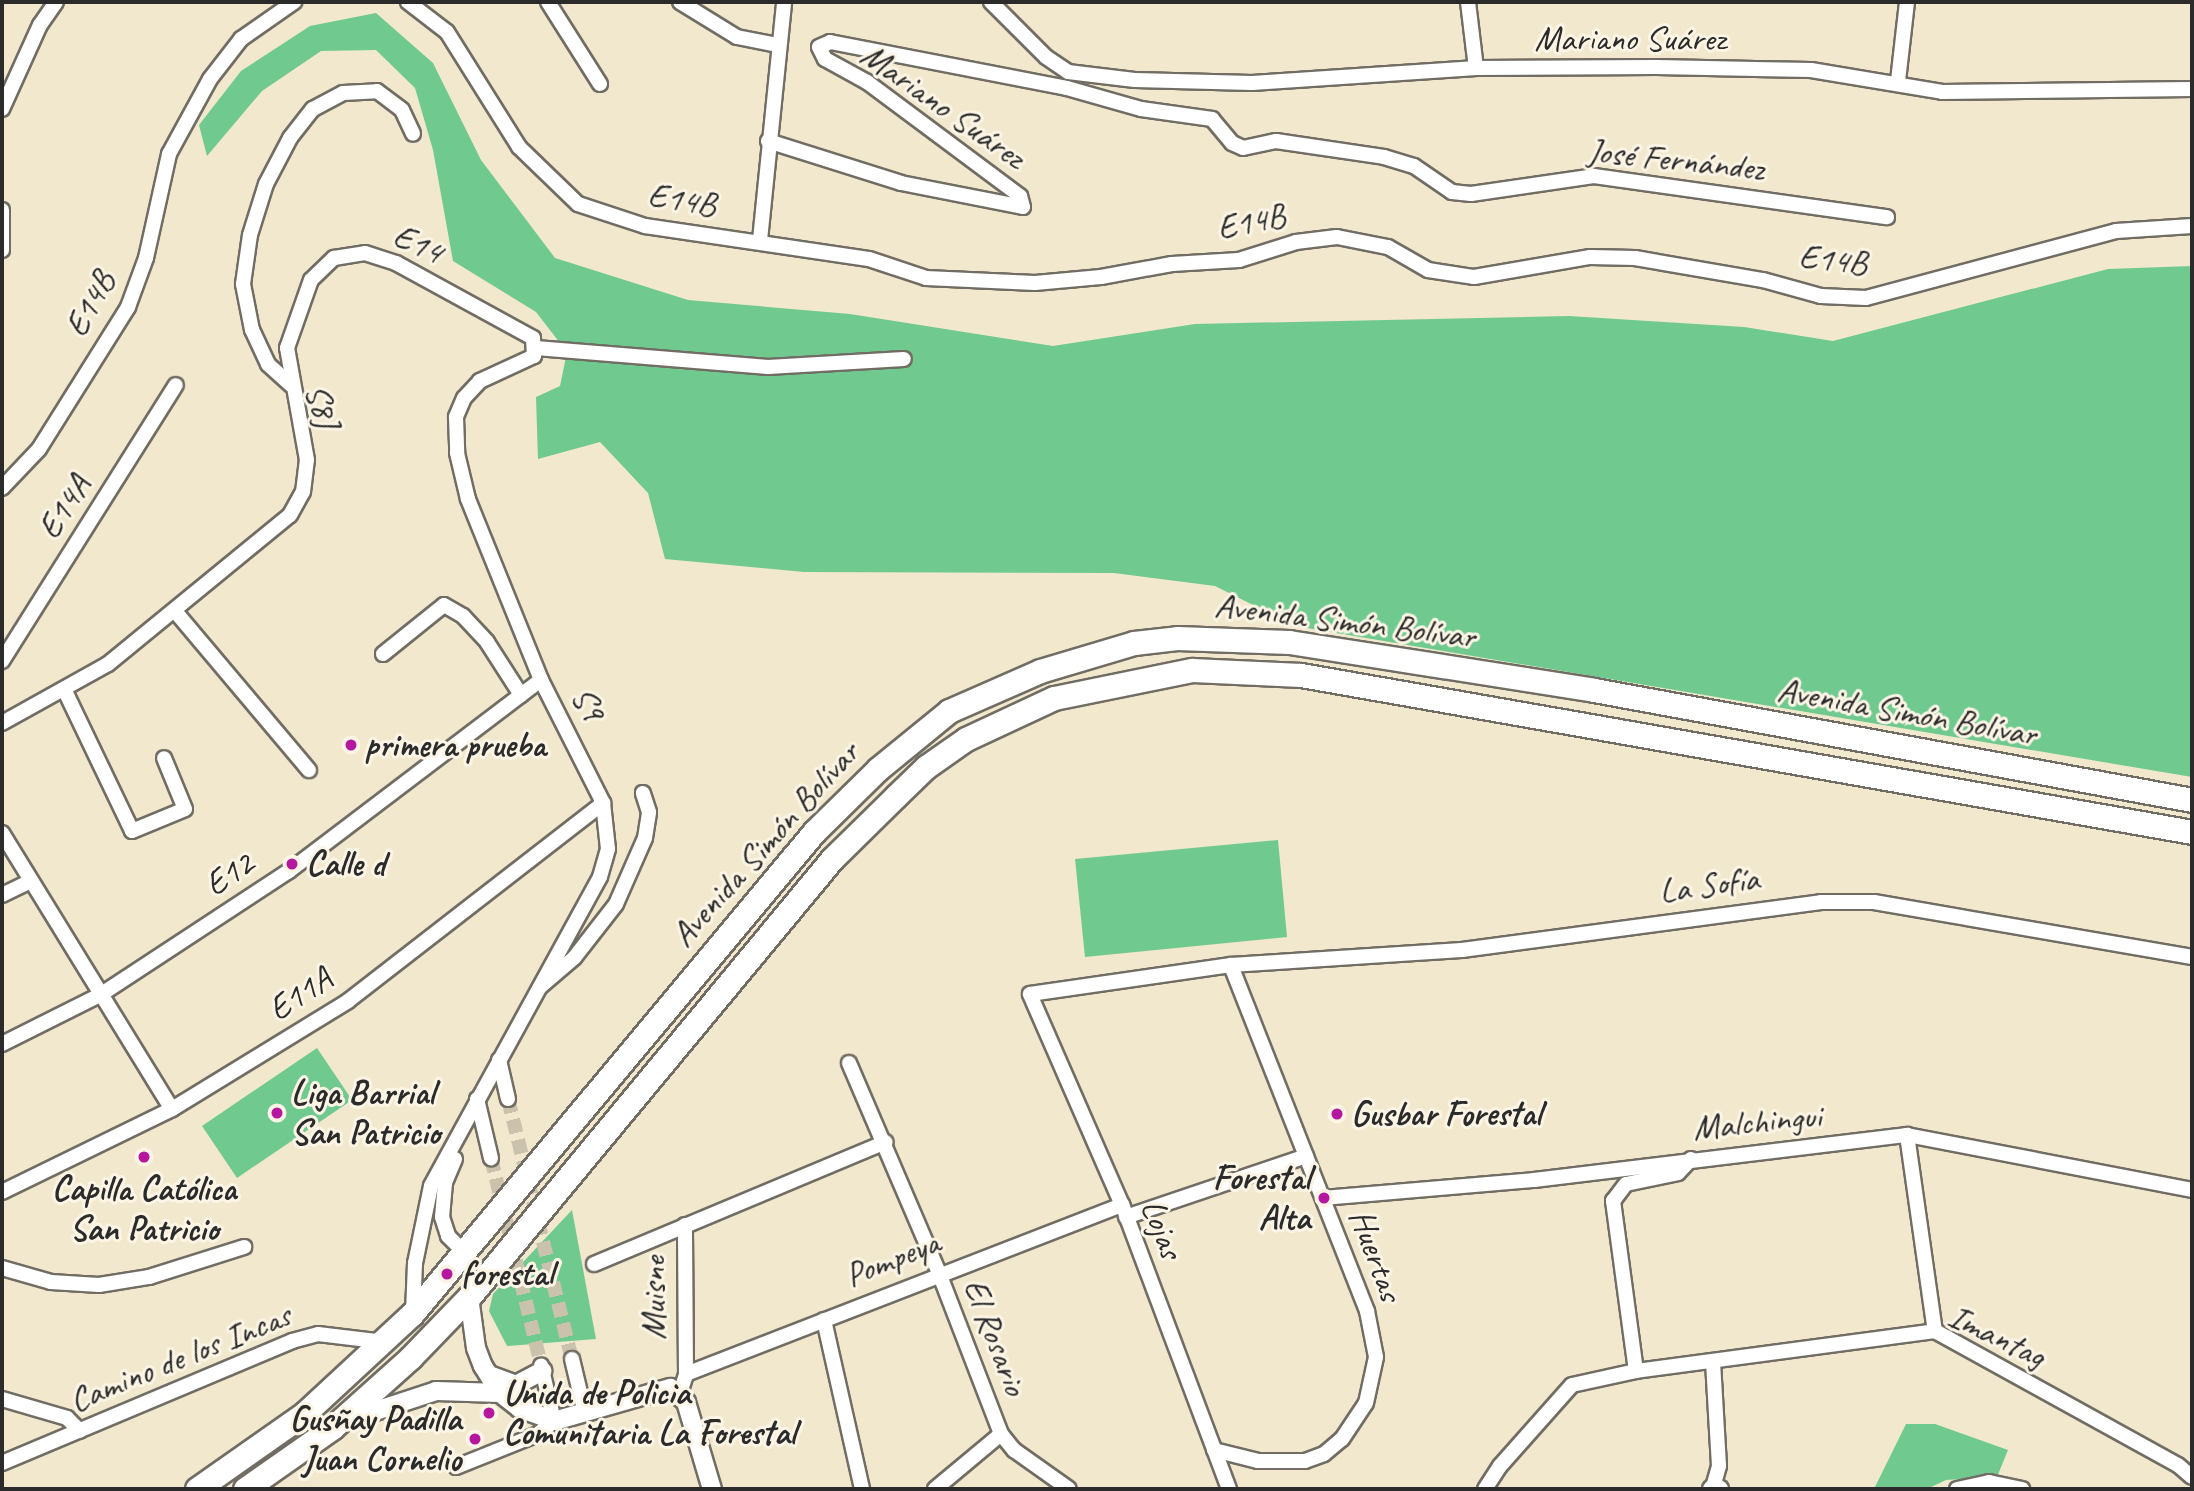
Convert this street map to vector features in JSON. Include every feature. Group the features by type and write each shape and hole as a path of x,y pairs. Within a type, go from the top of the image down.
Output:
{"highway":[{"name":"Avenida Simón Bolívar","path":"197,1489 305,1413 385,1342 465,1253 814,832 878,769 948,711 986,691 1134,643 1233,636 1289,642 1594,690 2192,800"},
{"name":"Avenida Simón Bolívar","path":"245,1489 332,1427 411,1357 469,1297 832,859 926,767 1007,716 1055,698 1192,670 1301,675 2192,832"}],"street":[{"path":"2,109 40,25 56,2"},
{"name":"E14B","path":"2,488 39,449 128,307 146,258 169,154 210,79 241,40 294,2"},
{"name":"E14B","path":"408,2 447,32 519,147 578,204 616,220 681,233 760,240 869,259 926,278 1035,283 1172,264 1239,260 1296,243 1337,237 1388,247 1428,270 1474,277 1590,257 1635,258 1763,280 1821,296 1866,298 2116,231 2192,226"},
{"path":"548,2 600,84"},
{"path":"680,2 737,37 778,45"},
{"path":"760,240 783,2"},
{"path":"991,2 1046,58 1068,72 1067,88"},
{"path":"1468,2 1476,68"},
{"path":"1898,81 1907,2"},
{"name":"Mariano Suárez","path":"768,141 901,183 1019,209 1025,204 1020,196 867,82 836,67 819,53 819,47 830,42 1067,88"},
{"name":"Mariano Suárez","path":"1068,72 1135,80 1252,83 1476,68 1811,70 1898,81 1942,92 2192,89"},
{"name":"José Fernández","path":"1067,88 1141,109 1212,119 1232,144 1243,148 1276,141 1384,157 1414,166 1452,192 1471,194 1594,176 1887,216"},
{"name":"S8J","path":"2,723 65,691 108,664 290,515 303,492 307,460 291,385 268,364 252,330 243,284 250,235 266,184 290,138 313,109 343,93 377,91 402,110 413,134"},
{"path":"2,210 2,250"},
{"name":"E14","path":"291,385 287,348 297,312 311,280 334,258 365,253 396,263 525,330 536,348"},
{"path":"536,348 768,367 904,359"},
{"name":"S9","path":"413,1312 411,1292 431,1186 600,877 609,834 603,803 541,680 468,499 457,453 456,417 464,398 480,381 525,363 536,348"},
{"name":"E14A","path":"2,661 176,385"},
{"path":"383,654 444,604 463,616 486,642 521,695"},
{"path":"175,611 309,770"},
{"name":"E12","path":"2,1044 100,995 289,870 541,680"},
{"path":"65,691 132,831 185,809 164,758"},
{"path":"539,988 574,958 616,904 645,838 649,812 643,793"},
{"name":"E11A","path":"2,1192 172,1109 348,1001 603,803"},
{"path":"2,833 172,1109"},
{"path":"2,895 31,881"},
{"name":"La Sofía","path":"1030,994 1231,965 1462,950 1821,902 1874,902 2192,957"},
{"name":"Huertas","path":"1214,1450 1258,1461 1305,1461 1324,1454 1342,1439 1366,1403 1376,1357 1367,1311 1231,965"},
{"name":"Lojas","path":"1030,994 1124,1211 1229,1489"},
{"path":"499,1060 508,1099"},
{"name":"El Rosario","path":"849,1063 939,1273 1001,1434 1014,1450 1069,1489"},
{"path":"477,1099 491,1157"},
{"name":"S9","path":"462,1127 445,1183 442,1217 448,1236 465,1253"},
{"path":"1907,1135 1935,1331"},
{"name":"Malchingui","path":"1324,1198 1534,1180 1690,1159 1907,1135 2192,1190"},
{"path":"594,1264 885,1142"},
{"name":"Pompeya","path":"686,1374 939,1273 1124,1211 1306,1156"},
{"path":"1636,1371 1613,1201 1626,1184 1678,1173 1690,1159"},
{"name":"Muisne","path":"680,1393 686,1374 685,1225"},
{"path":"2,1269 51,1282 99,1284 149,1277 244,1247"},
{"path":"469,1297 476,1348 488,1375 500,1393 519,1408 554,1421"},
{"path":"824,1320 862,1489"},
{"name":"Imantag","path":"1485,1489 1562,1391 1584,1381 1636,1371 1935,1331 2178,1465 2192,1477"},
{"name":"Camino de los Incas","path":"2,1463 292,1341 318,1334 385,1342"},
{"path":"572,1359 586,1413"},
{"path":"1713,1362 1719,1466 1714,1489"},
{"path":"488,1375 516,1385 541,1368 554,1421"},
{"path":"332,1427 418,1394 454,1389 500,1393"},
{"path":"456,1466 538,1434 554,1421 658,1389 680,1393 690,1412 712,1489"},
{"path":"2,1399 67,1418 80,1431"},
{"path":"936,1489 1001,1434"},
{"path":"1957,1489 1989,1482 2022,1489"}],"green space":[{"path":"376,13 433,63 481,160 555,258 688,300 850,314 1053,346 1195,324 1569,316 1744,327 1833,341 2108,269 2192,266 2192,777 1295,626 1215,586 1114,573 804,572 665,559 648,493 600,442 538,459 536,397 560,386 567,352 536,312 453,261 433,150 415,88 376,50 321,51 262,91 207,156 199,125 241,71 310,26"},
{"path":"1278,840 1287,937 1085,957 1075,859"},
{"name":"Liga Barrial San Patricio","path":"317,1048 352,1100 237,1178 202,1126"},
{"path":"572,1210 596,1339 507,1346 489,1311 493,1294"},
{"path":"1906,1424 1935,1424 2008,1450 1997,1477 1946,1480 1927,1489 1874,1489"}],"tunnel":[{"path":"508,1099 572,1359"},
{"path":"491,1158 541,1365"}],"place":[{"name":"primera prueba","path":"351,745"},
{"name":"Calle d","path":"292,864"},
{"name":"Liga Barrial San Patricio","path":"277,1113"},
{"name":"Gusbar Forestal","path":"1337,1114"},
{"name":"Capilla Católica San Patricio","path":"144,1157"},
{"name":"Forestal Alta","path":"1324,1198"},
{"name":"forestal","path":"447,1274"},
{"name":"Unida de Policia Comunitaria La Forestal","path":"489,1413"},
{"name":"Gusñay Padilla Juan Cornelio","path":"475,1439"}]}
